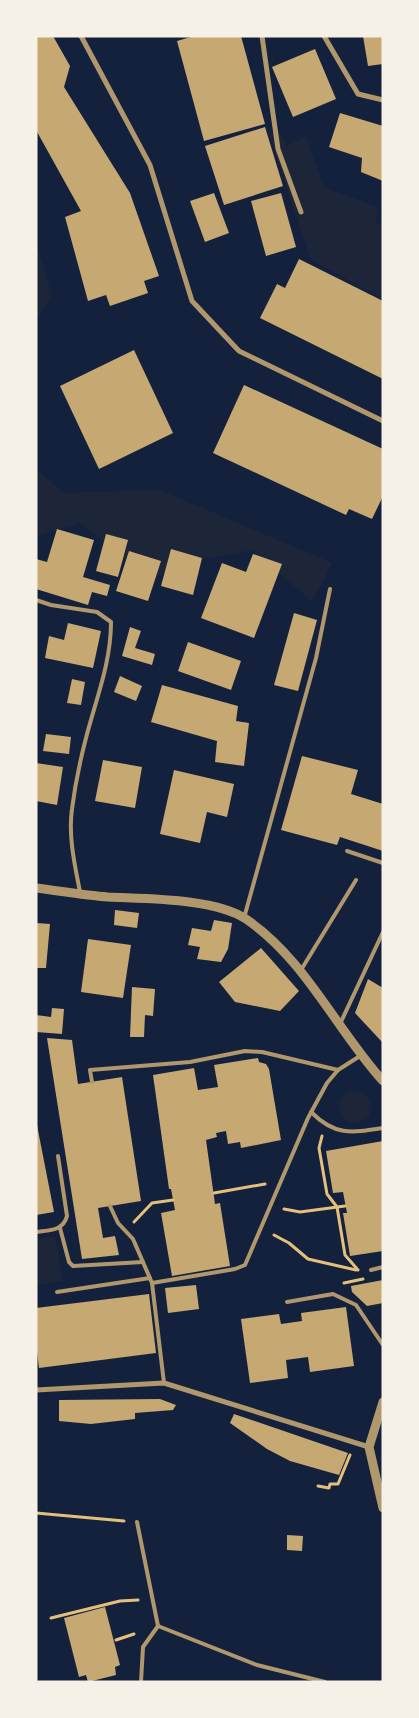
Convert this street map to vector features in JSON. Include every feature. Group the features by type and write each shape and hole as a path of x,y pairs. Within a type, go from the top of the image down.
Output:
{"street":[{"path":"81,36 150,165 192,301 238,351 383,421"},
{"path":"262,36 278,149 301,212"},
{"path":"324,36 358,94 383,100"},
{"path":"36,888 81,894 205,904 244,918 273,941 300,972 360,1056 383,1081"},
{"path":"36,1390 164,1383 369,1447"},
{"path":"383,1402 369,1447 383,1508"}],"lane":[{"path":"244,918 316,658 330,589"},
{"path":"36,600 50,605 97,612 111,622 111,642 102,686 86,737 71,811 73,854 81,894"},
{"path":"346,851 383,862"},
{"path":"300,972 356,880"},
{"path":"339,1026 383,932"},
{"path":"92,1082 90,1070 190,1062 244,1051 262,1052 338,1070"},
{"path":"152,1283 235,1269 245,1265 280,1182 327,1083 338,1070 360,1056"},
{"path":"312,1112 325,1126 338,1131 356,1132 383,1128"},
{"path":"36,1232 60,1228 65,1223 67,1216 58,1156"},
{"path":"110,1206 118,1223 133,1239 152,1283 164,1383"},
{"path":"60,1228 69,1262 73,1266 143,1262"},
{"path":"371,1270 383,1267"},
{"path":"57,1292 150,1278"},
{"path":"287,1302 333,1294 356,1305 383,1345"},
{"path":"137,1522 151,1600 158,1626"},
{"path":"141,1682 143,1647 158,1626"},
{"path":"158,1626 257,1665 325,1682"}],"path":[{"path":"325,1126 319,1148 327,1194 337,1207 345,1255 356,1270"},
{"path":"214,1193 280,1182"},
{"path":"126,1231 152,1203 173,1200"},
{"path":"300,1212 346,1206"},
{"path":"262,1228 289,1243 308,1259 356,1270 371,1270"},
{"path":"342,1284 364,1279"},
{"path":"318,1486 329,1488 330,1484 338,1484 350,1455 357,1460"},
{"path":"36,1513 137,1522"},
{"path":"51,1618 120,1601 151,1600"}],"shaded area":[{"path":"281,133 286,146 306,136 324,187 378,207 376,222 383,227 383,299 311,260 269,134"},
{"path":"36,241 52,296 36,320"},
{"path":"36,468 63,493 160,490 333,563 312,601 252,550 189,562 150,580 81,523 36,536"},
{"path":"355,1091 361,1092 366,1096 370,1101 370,1113 366,1118 361,1122 355,1123 349,1122 344,1118 340,1113 339,1107 340,1101 344,1096 349,1092"},
{"path":"55,1236 63,1281 36,1285 36,1239"}],"building":[{"path":"36,36 53,36 70,66 64,87 130,193 159,276 144,281 148,293 110,306 106,295 88,301 65,217 81,211 36,130"},
{"path":"194,36 241,36 265,124 204,141 177,41"},
{"path":"363,36 383,36 383,64 368,66"},
{"path":"315,49 336,99 293,117 272,67"},
{"path":"340,113 383,126 383,181 361,172 362,158 329,147"},
{"path":"265,127 283,186 224,205 205,146"},
{"path":"214,193 229,233 205,242 190,201"},
{"path":"281,193 296,247 266,256 251,201"},
{"path":"299,259 383,301 383,379 260,318 277,284 285,288"},
{"path":"134,350 173,433 99,469 60,386"},
{"path":"244,385 383,449 383,496 372,519 349,509 346,515 213,453"},
{"path":"57,529 94,540 83,577 110,585 107,596 92,592 88,605 36,589 36,559 47,562"},
{"path":"106,534 128,540 118,577 96,571"},
{"path":"171,549 202,558 193,595 161,586"},
{"path":"129,551 161,561 148,601 116,591"},
{"path":"253,554 282,564 254,638 201,618 222,563 246,572"},
{"path":"294,613 317,620 298,691 274,685"},
{"path":"68,623 101,631 93,668 45,658 49,636 64,640"},
{"path":"130,627 141,631 135,648 155,654 152,665 122,656"},
{"path":"188,642 241,661 231,690 178,671"},
{"path":"120,676 142,686 136,701 114,692"},
{"path":"72,679 85,682 81,705 67,703"},
{"path":"162,685 238,706 236,721 249,723 244,766 215,762 217,741 151,722"},
{"path":"46,734 71,737 69,754 43,751"},
{"path":"302,756 358,770 351,794 383,804 383,851 340,837 337,845 281,830"},
{"path":"103,760 142,767 135,808 95,801"},
{"path":"36,763 63,767 57,805 36,801"},
{"path":"174,770 234,784 227,817 207,812 200,843 160,834"},
{"path":"115,910 139,913 137,928 114,925"},
{"path":"214,920 232,923 228,949 221,962 197,959 200,947 188,945 192,928 211,931"},
{"path":"36,923 50,924 46,968 36,968"},
{"path":"88,939 131,945 123,998 81,992"},
{"path":"261,948 299,991 280,1011 235,1002 219,982"},
{"path":"368,979 383,988 383,1043 355,1013"},
{"path":"132,987 155,989 153,1016 145,1015 144,1037 130,1037"},
{"path":"52,1008 64,1009 62,1034 36,1032 36,1015 51,1017"},
{"path":"47,1038 72,1040 78,1084 122,1077 141,1201 98,1208 103,1238 115,1236 119,1255 82,1259"},
{"path":"258,1058 259,1062 266,1064 269,1069 281,1140 241,1148 240,1142 228,1144 226,1131 216,1133 217,1137 206,1140 215,1204 220,1203 230,1266 172,1276 161,1213 175,1210 171,1189 169,1189 153,1075 194,1068 198,1090 218,1087 214,1065"},
{"path":"36,1120 54,1212 36,1215"},
{"path":"383,1141 383,1251 350,1256 343,1213 347,1213 343,1192 333,1193 326,1151"},
{"path":"383,1280 383,1303 367,1306 352,1292 351,1286"},
{"path":"196,1285 199,1309 168,1313 165,1288"},
{"path":"149,1294 156,1353 39,1368 36,1343 36,1308"},
{"path":"346,1307 354,1366 310,1372 308,1357 286,1360 288,1378 250,1383 241,1319 279,1314 281,1324 302,1321 301,1313"},
{"path":"160,1399 176,1405 173,1410 135,1413 135,1419 91,1424 59,1421 59,1400"},
{"path":"234,1414 348,1453 339,1475 290,1461 267,1449 230,1423"},
{"path":"287,1535 303,1536 302,1551 287,1550"},
{"path":"105,1607 120,1665 115,1667 116,1675 88,1682 86,1675 79,1677 64,1618"}]}
